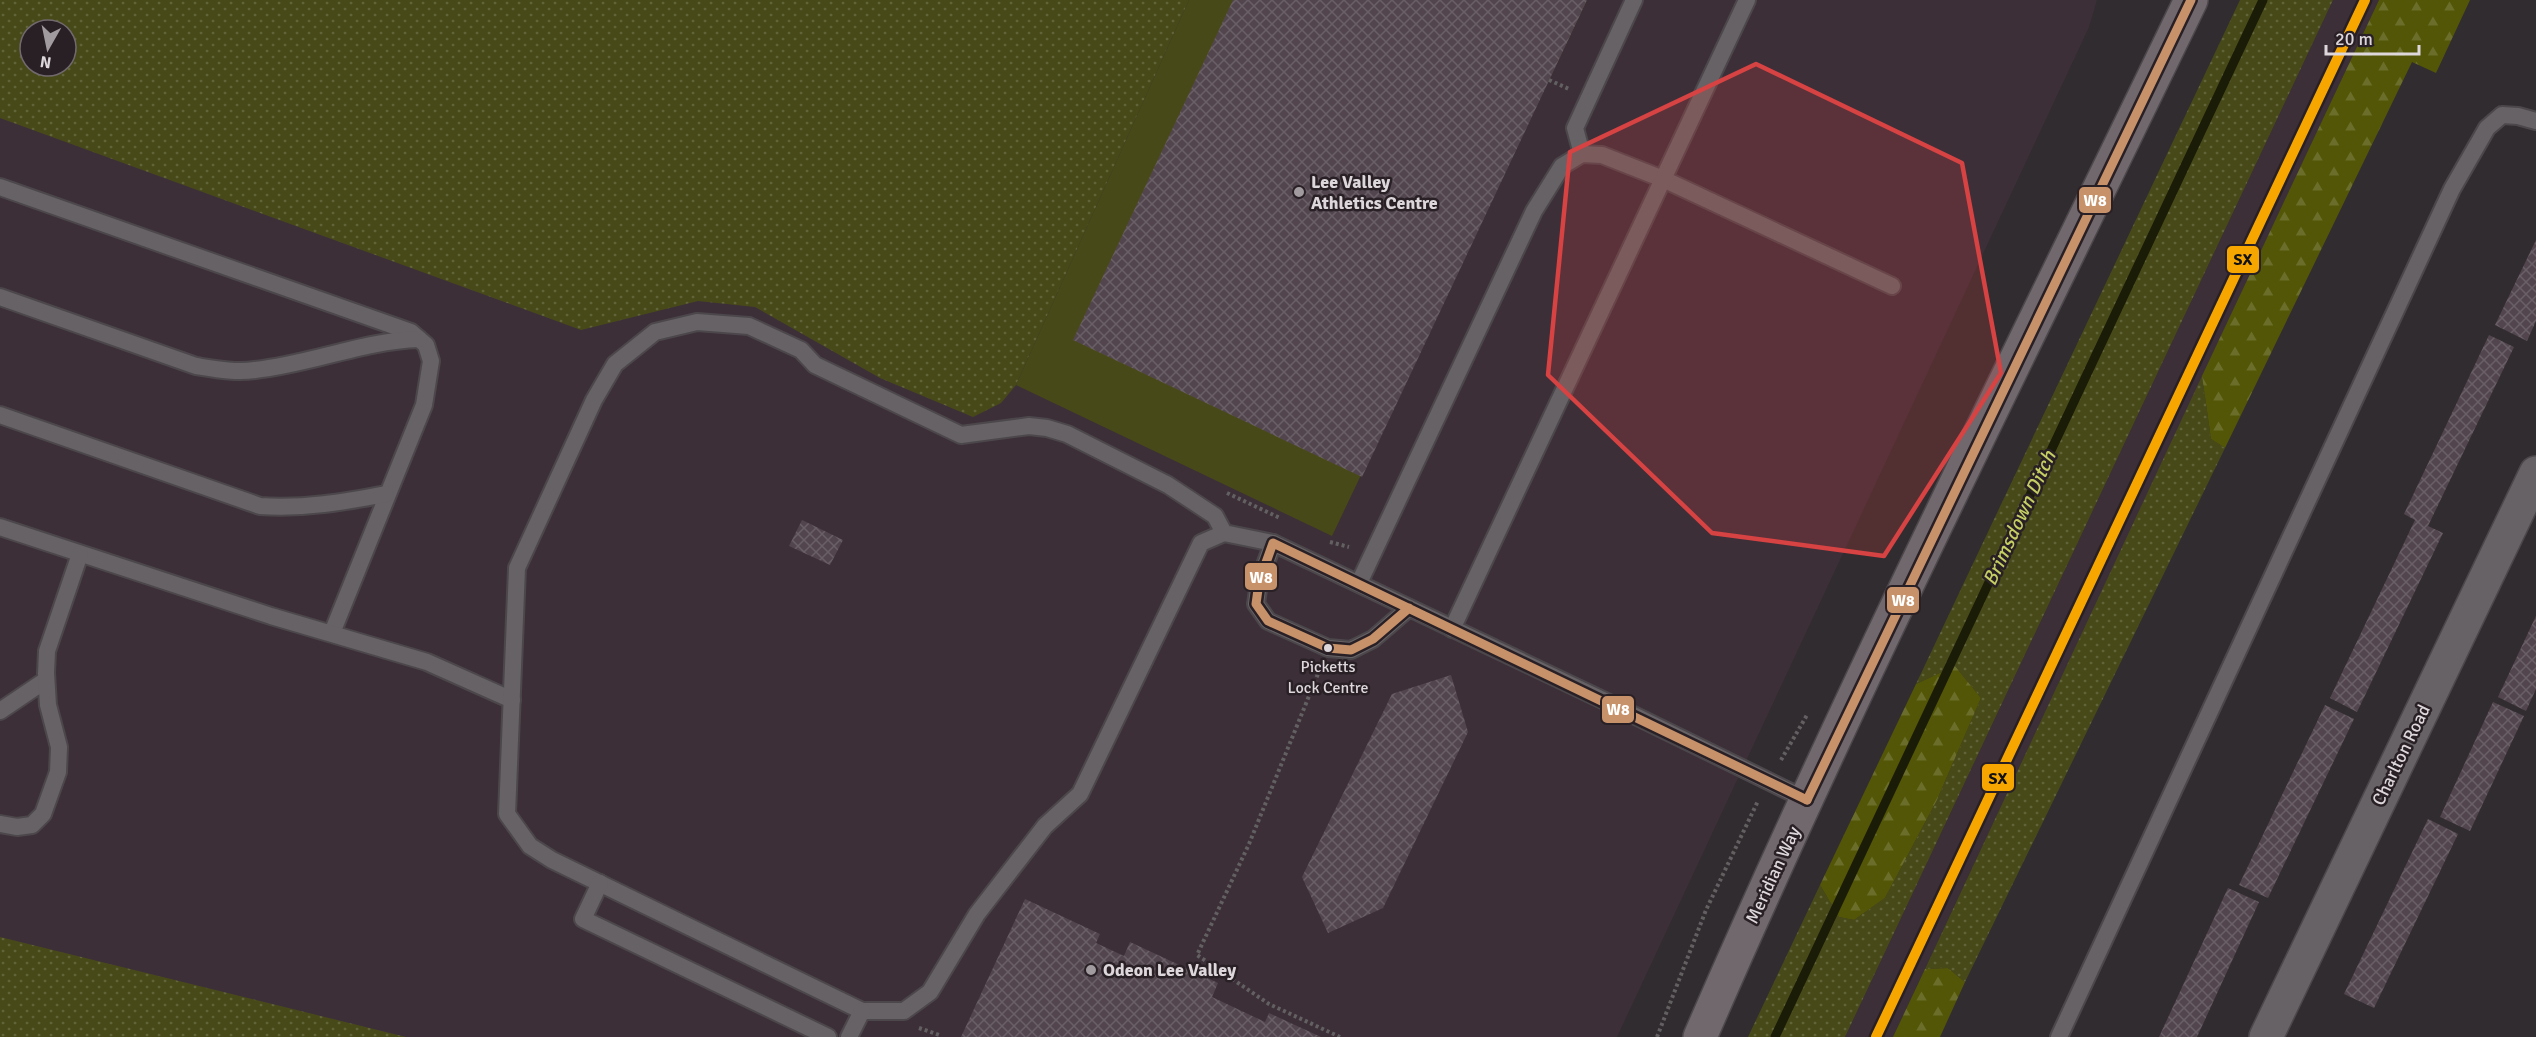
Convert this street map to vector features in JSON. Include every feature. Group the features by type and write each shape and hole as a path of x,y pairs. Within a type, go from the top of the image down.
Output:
{"main road":[{"name":"Meridian Way","path":"1700,1037 1807,800 2192,0"}],"street":[{"name":"Charlton Road","path":"2266,1037 2536,473"}],"lane":[{"path":"1582,154 1575,128 1634,0"},
{"path":"1452,629 1747,0"},
{"path":"2059,1037 2452,189 2487,128 2502,115 2536,121"},
{"path":"1359,583 1534,211 1562,166 1582,154 1602,155 1663,179 1892,286"},
{"path":"0,187 411,332 426,345 431,361 424,405 386,494 332,633"},
{"path":"0,297 196,366 222,370 255,370 392,340 419,339"},
{"path":"1224,533 1215,516 1168,485 1067,435 1047,428 1029,426 961,435 815,365 801,350 748,326 697,322 655,332 615,364 594,400 517,568 507,814 530,846 600,883 862,1011 904,1011 930,992 977,914 1045,826 1080,794 1201,543 1224,533 1273,543 1807,800"},
{"path":"0,415 261,506 287,508 325,505 386,494"},
{"path":"0,527 271,616 427,662 512,700"},
{"path":"1273,543 1259,582 1256,604 1268,621 1328,648 1352,650 1373,639 1409,608"},
{"path":"0,824 17,827 32,825 43,814 58,772 59,747 48,705 47,651 80,554"},
{"path":"0,711 46,680"},
{"path":"600,883 583,919 828,1037"},
{"path":"849,1037 862,1011"}],"path":[{"path":"1328,648 1249,844 1197,955 1269,1004 1340,1037"},
{"path":"1789,746 1794,738"},
{"path":"1657,1037 1706,910 1742,833"}],"highlighted area":[{"path":"1756,64 1962,163 2001,373 1884,556 1712,533 1548,375 1570,152"}],"shaded area":[{"path":"0,0 2097,0 2089,27 1617,1037 0,1037"},
{"path":"2333,0 2379,0 1893,1037 1845,1037"}],"green space":[{"path":"0,0 1189,0 1016,385 1001,403 973,417 880,378 755,307 698,301 581,330 0,118"},
{"name":"Lee Valley Athletics Centre","path":"1189,0 1587,0 1332,536 1016,385"},
{"path":"2240,0 2333,0 1845,1037 1748,1037 1820,885 1839,917 1854,920 1885,898 1937,800 1981,698 1955,666 1916,684"},
{"path":"2379,0 2470,0 2436,73 2412,62 2225,448 2211,439 2202,376"},
{"path":"2202,376 2211,439 2225,448 1965,982 1948,968 1925,969"},
{"path":"1955,666 1981,698 1937,800 1885,898 1854,920 1839,917 1820,885 1916,684"},
{"path":"0,937 406,1037 0,1037"},
{"path":"1948,968 1965,982 1940,1037 1893,1037 1925,969"}],"building":[{"name":"Lee Valley Athletics Centre","path":"1233,0 1587,0 1362,477 1073,340"},
{"path":"2536,240 2536,321 2527,341 2495,325"},
{"path":"2489,335 2514,347 2428,526 2443,533 2357,712 2330,698 2415,520 2404,514"},
{"path":"802,520 843,540 830,565 789,546"},
{"path":"2536,616 2536,689 2526,711 2498,697"},
{"path":"1451,675 1468,732 1383,908 1328,933 1302,877 1392,694"},
{"path":"2493,702 2524,716 2470,831 2440,817"},
{"path":"2325,705 2354,719 2268,898 2239,885"},
{"path":"2428,819 2458,834 2374,1008 2344,994"},
{"path":"2228,888 2259,902 2197,1037 2159,1037"},
{"name":"Odeon Lee Valley","path":"1025,899 1100,934 1096,943 1124,956 1130,942 1218,983 1212,997 1265,1022 1269,1013 1321,1037 961,1037"}],"waterway":[{"name":"Brimsdown Ditch","path":"1775,1037 2263,0"}],"transit line":[{"name":"W8","path":"1807,800 2191,0"},
{"name":"SX","path":"1876,1037 2365,0"},
{"name":"W8","path":"1409,608 1373,639 1351,650 1328,648 1268,621 1256,604 1259,582 1273,543 1807,800"}],"place":[{"name":"Lee Valley Athletics Centre","path":"1299,192"},
{"name":"Picketts Lock Centre","path":"1328,648"},
{"name":"Odeon Lee Valley","path":"1091,970"}]}
